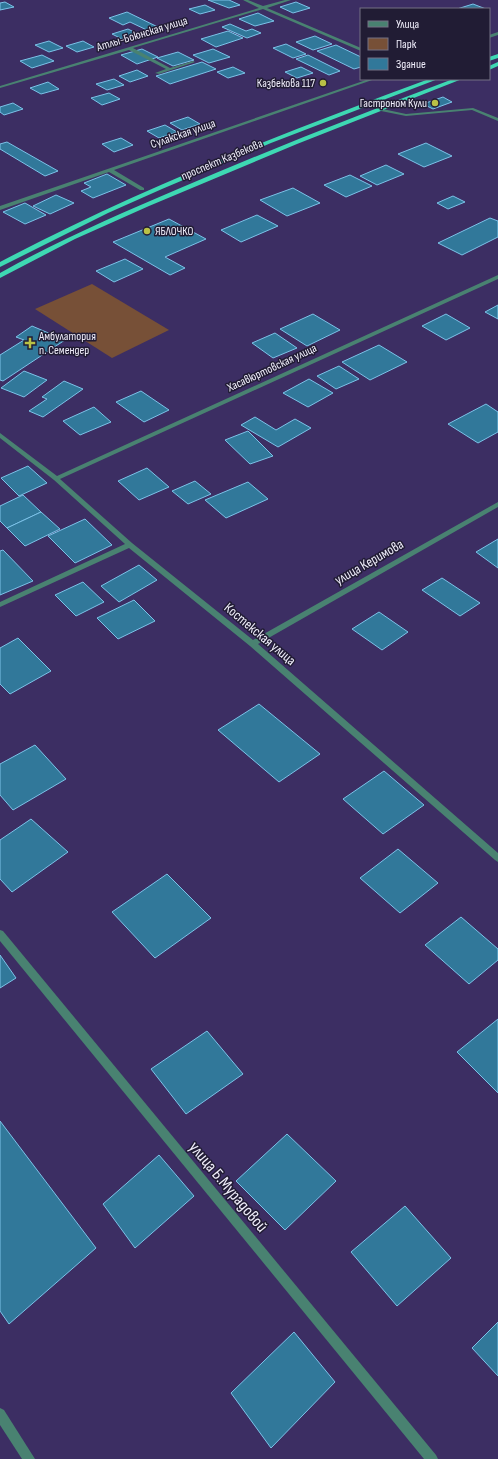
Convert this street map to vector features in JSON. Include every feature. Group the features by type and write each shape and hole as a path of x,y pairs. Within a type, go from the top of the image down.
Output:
{"highway":[{"name":"проспект Казбекова","path":"0,265 79,225 222,161 432,80"},
{"name":"проспект Казбекова","path":"0,276 91,229 234,166 378,109 456,80"}],"street":[{"path":"245,0 360,50"},
{"name":"Атлы-Боюнская улица","path":"0,87 289,0"},
{"path":"129,48 169,69"},
{"path":"157,73 193,62"},
{"name":"Сулакская улица","path":"0,208 369,80"},
{"path":"378,109 406,115 473,109 498,120"},
{"path":"110,170 142,189"},
{"name":"Хасавюртовская улица","path":"56,479 498,277"},
{"name":"Костекская улица","path":"0,435 56,479 130,545 253,644 498,858"},
{"name":"улица Керимова","path":"253,644 498,504"},
{"path":"0,605 130,545"},
{"name":"улица Б.Мурадовой","path":"0,934 432,1459"},
{"path":"0,1414 29,1459"}],"green space":[{"path":"92,284 169,330 112,358 35,309"}],"building":[{"path":"208,0 229,0 240,5 229,8"},
{"path":"5,2 14,7 0,10 0,3"},
{"path":"296,2 310,8 293,13 280,7"},
{"path":"473,4 483,8 460,8"},
{"path":"205,5 215,10 200,14 189,9"},
{"path":"127,12 162,29 151,32 130,22 123,25 109,18"},
{"path":"258,13 274,21 255,26 239,19"},
{"path":"230,24 246,31 252,29 261,33 247,38 222,27"},
{"path":"128,29 138,34 122,39 112,34"},
{"path":"228,31 243,38 216,47 201,39"},
{"path":"315,36 332,44 313,50 296,42"},
{"path":"49,41 63,48 49,52 35,45"},
{"path":"83,41 94,47 77,52 66,46"},
{"path":"286,44 306,54 293,58 273,48"},
{"path":"336,45 360,57 360,67 354,69 317,51"},
{"path":"142,49 158,57 137,64 121,55"},
{"path":"213,49 230,57 209,63 193,55"},
{"path":"178,52 194,60 173,66 157,58"},
{"path":"42,55 54,61 32,68 20,61"},
{"path":"308,55 340,71 329,75 296,59"},
{"path":"202,62 216,69 170,84 156,76"},
{"path":"233,67 245,73 228,78 217,72"},
{"path":"301,67 313,73 297,78 285,72"},
{"path":"137,70 148,76 130,82 119,76"},
{"path":"114,79 124,85 107,90 96,84"},
{"path":"48,82 59,89 41,94 30,88"},
{"path":"109,93 120,99 102,105 91,98"},
{"path":"443,97 452,102 433,109 423,104"},
{"path":"13,103 23,109 4,115 0,112 0,107"},
{"path":"188,117 200,124 182,130 170,123"},
{"path":"165,125 177,132 159,138 147,131"},
{"path":"121,138 133,145 114,152 102,144"},
{"path":"7,142 58,171 45,176 0,149 0,144"},
{"path":"426,143 452,156 424,167 398,154"},
{"path":"386,165 404,174 377,185 360,176"},
{"path":"107,174 126,185 93,198 81,191 91,187 84,183"},
{"path":"350,175 372,186 346,197 324,185"},
{"path":"293,188 320,203 287,216 260,200"},
{"path":"56,195 74,203 50,214 33,206"},
{"path":"453,196 465,202 448,209 437,203"},
{"path":"25,203 46,215 25,224 3,212"},
{"path":"257,215 278,226 241,242 221,230"},
{"path":"490,218 498,221 498,237 462,255 438,243"},
{"path":"169,219 206,239 165,257 185,268 170,275 113,242"},
{"path":"125,259 143,269 114,282 96,271"},
{"path":"498,305 498,319 485,312"},
{"path":"313,314 340,330 307,346 280,329"},
{"path":"446,314 470,328 446,340 422,326"},
{"path":"32,326 65,340 3,381 0,380 0,355 24,340 16,337"},
{"path":"275,333 297,348 273,358 252,343"},
{"path":"379,345 407,362 370,380 342,362"},
{"path":"339,366 359,379 336,389 317,376"},
{"path":"24,371 47,380 24,397 1,388"},
{"path":"309,379 333,393 308,407 283,393"},
{"path":"64,381 83,389 43,417 29,411 47,399 42,397"},
{"path":"141,391 169,410 144,422 116,402"},
{"path":"486,404 498,412 498,432 478,443 448,424"},
{"path":"94,407 111,422 80,435 63,421"},
{"path":"255,417 276,430 295,419 311,428 278,447 241,425"},
{"path":"248,431 273,456 250,464 225,440"},
{"path":"28,466 47,483 19,496 1,478"},
{"path":"147,468 169,487 139,500 118,481"},
{"path":"195,481 211,494 188,504 172,491"},
{"path":"248,482 268,499 226,518 205,500"},
{"path":"23,495 41,512 7,528 0,521 0,506"},
{"path":"41,512 60,529 25,546 7,528"},
{"path":"85,519 112,545 75,563 48,536"},
{"path":"498,539 498,568 476,552"},
{"path":"3,550 33,581 0,595 0,551"},
{"path":"139,565 157,580 119,602 101,586"},
{"path":"442,578 480,603 460,616 422,590"},
{"path":"83,582 104,602 76,616 55,595"},
{"path":"134,600 155,621 118,639 97,618"},
{"path":"379,612 408,632 382,650 352,629"},
{"path":"18,638 51,671 10,694 0,684 0,648"},
{"path":"259,704 320,754 279,782 218,730"},
{"path":"35,745 66,779 13,810 0,795 0,764"},
{"path":"384,771 424,805 383,834 343,799"},
{"path":"31,819 68,852 12,892 0,879 0,840"},
{"path":"398,849 438,883 400,913 360,878"},
{"path":"167,874 211,918 155,958 112,912"},
{"path":"461,917 498,949 498,960 469,984 425,945"},
{"path":"0,955 16,978 0,988"},
{"path":"498,1019 498,1093 457,1052"},
{"path":"207,1031 243,1074 186,1114 151,1069"},
{"path":"0,1121 96,1248 9,1324 0,1311"},
{"path":"287,1134 336,1181 285,1230 236,1181"},
{"path":"159,1155 194,1196 135,1248 103,1204"},
{"path":"405,1206 451,1258 397,1306 351,1252"},
{"path":"498,1322 498,1376 472,1348"},
{"path":"294,1332 335,1382 271,1448 231,1393"}],"place":[{"name":"Казбекова 117","path":"323,83"},
{"name":"Гастроном Кули","path":"435,103"},
{"name":"ЯБЛОЧКО","path":"147,231"},
{"name":"Амбулатория п. Семендер","path":"30,343"}]}
